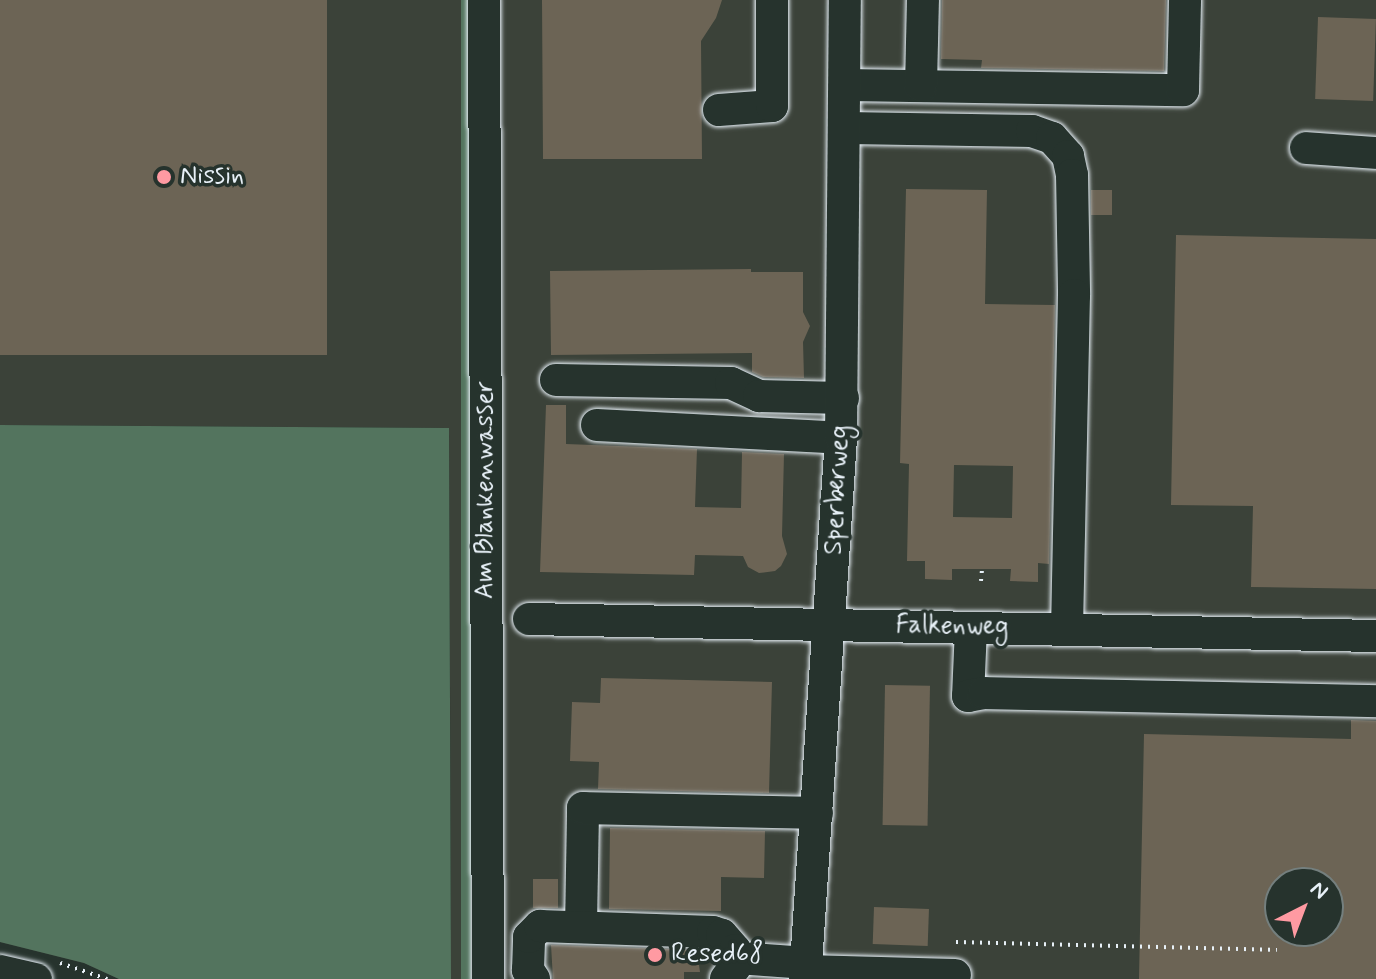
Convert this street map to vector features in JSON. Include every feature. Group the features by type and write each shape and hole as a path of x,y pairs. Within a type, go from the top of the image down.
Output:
{"street":[{"name":"Am Blankenwasser","path":"484,0 488,979"},
{"path":"719,110 772,106 772,0"},
{"name":"Sperberweg","path":"806,971 831,625 843,398 847,128 845,0"},
{"path":"921,86 923,0"},
{"path":"847,85 1183,90 1185,0"},
{"path":"847,128 1032,131 1052,138 1068,156 1072,175 1074,295 1067,630"},
{"path":"1306,148 1376,153"},
{"path":"556,380 731,383 759,396 843,398"},
{"path":"597,425 841,438"},
{"name":"Falkenweg","path":"529,619 1376,636"},
{"path":"971,628 968,696 984,693 1376,701"},
{"path":"581,927 583,808 817,813"},
{"path":"534,979 528,970 531,932 540,926 713,932 730,942 732,968 881,976 955,975"},
{"path":"0,971 36,979"}],"path":[{"path":"981,581 982,570"},
{"path":"956,942 1277,950"}],"shaded area":[{"path":"0,0 1376,0 1376,979 119,979 84,963 0,942 451,930 449,428 0,425"}],"green space":[{"path":"461,0 471,0 471,979 461,979"},
{"path":"0,425 449,428 451,979 119,979 84,963 0,942"}],"building":[{"name":"Nissin","path":"0,0 327,0 327,355 0,355"},
{"path":"542,0 722,0 716,18 701,41 702,159 543,159"},
{"path":"942,0 1166,0 1164,71 981,68 982,60 941,59"},
{"path":"1318,17 1376,19 1373,101 1315,99"},
{"path":"906,189 987,190 985,304 1055,305 1049,564 1038,563 1038,582 1010,581 1011,569 952,569 952,580 925,579 925,561 907,561 909,464 900,463","holes":["954,465 1013,466 1012,518 953,517"]},
{"path":"1091,190 1112,190 1112,215 1091,215"},
{"path":"1176,235 1376,239 1376,589 1251,587 1253,506 1171,505"},
{"path":"751,269 751,272 803,272 803,312 810,326 803,342 804,378 763,377 752,372 752,353 551,355 550,271"},
{"path":"546,405 566,405 566,444 697,449 695,507 741,508 742,452 784,454 782,536 787,554 781,566 775,571 759,573 748,567 743,556 695,555 694,575 540,572"},
{"path":"601,678 772,682 769,793 598,789 599,762 570,761 572,702 600,703"},
{"path":"885,685 930,686 928,826 883,825"},
{"path":"1351,720 1376,721 1376,979 1139,979 1144,734 1351,739"},
{"path":"610,828 765,831 764,878 721,877 721,911 609,909"},
{"path":"533,879 558,879 558,908 533,908"},
{"path":"874,907 929,909 928,946 873,944"},
{"path":"551,945 697,950 700,972 684,972 684,979 553,979"}],"place":[{"name":"Nissin","path":"164,177"},
{"name":"Resed68","path":"655,955"}]}
